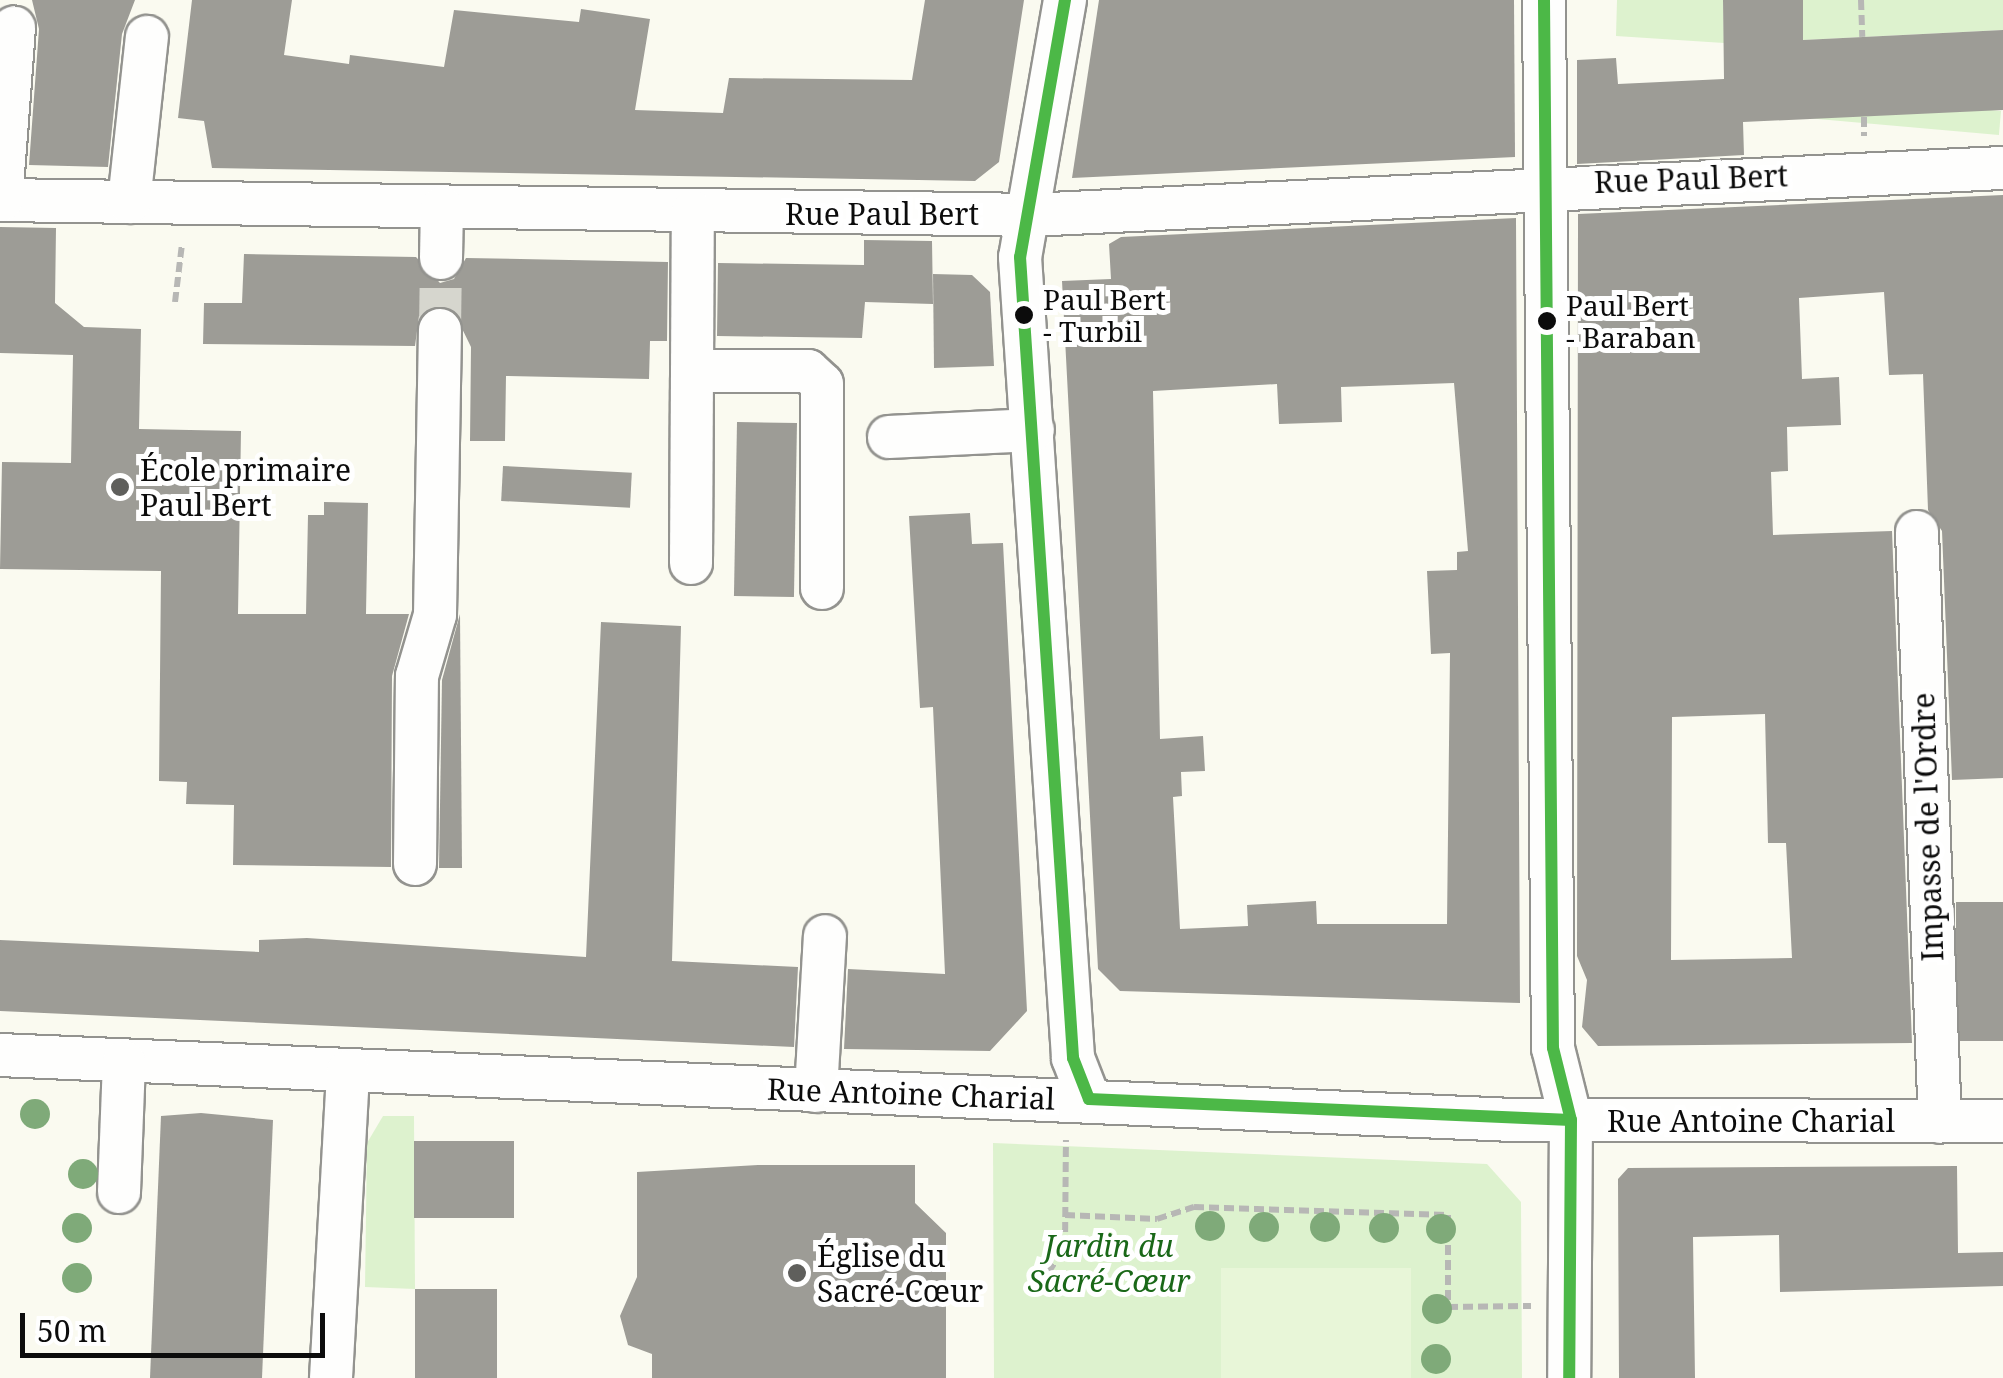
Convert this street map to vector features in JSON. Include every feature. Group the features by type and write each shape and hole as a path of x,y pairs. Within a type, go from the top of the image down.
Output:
{"street":[{"path":"1065,0 1020,257 1078,1116"},
{"path":"1544,0 1553,1048 1571,1120 1569,1378"},
{"path":"0,200 14,27"},
{"path":"129,202 147,37"},
{"name":"Rue Paul Bert","path":"0,200 1030,214 1545,185 2003,168"},
{"path":"441,258 442,208"},
{"path":"692,563 693,212"},
{"path":"415,864 418,676 435,615 440,330"},
{"path":"693,371 808,371 822,384 822,588"},
{"path":"888,437 1033,430"},
{"name":"Impasse de l'Ordre","path":"1917,532 1940,1122"},
{"path":"816,1091 825,936"},
{"name":"Rue Antoine Charial","path":"0,1056 816,1091 1078,1116 2003,1121"},
{"path":"119,1192 124,1062"},
{"path":"332,1378 348,1071"}],"path":[{"path":"1861,0 1862,37"},
{"path":"175,302 185,225"},
{"path":"1040,1285 1065,1247 1065,1215 1078,1116"},
{"path":"1065,1215 1157,1219 1194,1207 1448,1216 1448,1307 1568,1306"}],"green space":[{"path":"1617,0 1723,0 1724,43 1616,36"},
{"path":"1803,0 2003,0 2003,30 1803,40"},
{"path":"1746,89 2001,111 1999,135 1744,113"},
{"path":"383,1116 414,1116 415,1289 365,1287 367,1143"},
{"name":"Jardin du Sacré-Cœur","path":"993,1143 1487,1164 1521,1202 1522,1378 994,1378"},
{"path":"1221,1268 1411,1268 1411,1378 1221,1378"}],"building":[{"path":"32,0 135,0 122,34 108,167 29,165 39,29"},
{"path":"192,0 292,0 284,55 349,64 350,55 444,67 454,10 579,22 581,9 650,19 635,110 723,113 729,78 912,80 925,0 1024,0 999,162 975,181 212,168 204,121 178,118"},
{"path":"1099,0 1514,0 1515,157 1072,178"},
{"path":"1723,0 1803,0 1803,40 2003,30 2003,110 1743,122 1744,155 1577,164 1577,60 1616,58 1618,84 1724,79"},
{"path":"2003,195 2003,778 1952,780 1942,531 1928,510 1923,374 1889,375 1884,292 1799,298 1802,379 1839,377 1841,425 1787,427 1788,471 1771,472 1773,535 1892,531 1912,1043 1598,1046 1582,1027 1587,980 1577,956 1578,214","holes":["1765,714 1768,843 1786,843 1792,958 1671,960 1672,717"]},
{"path":"1516,218 1520,1003 1120,991 1098,969 1062,281 1111,279 1109,244 1121,237","holes":["1454,383 1468,551 1457,552 1457,570 1427,571 1431,654 1450,653 1447,924 1317,924 1316,901 1247,905 1248,926 1180,929 1173,797 1182,796 1181,772 1205,771 1203,736 1160,739 1153,391 1277,384 1279,424 1342,422 1341,387"]},
{"path":"0,227 56,228 55,303 84,327 141,329 139,429 241,431 238,614 306,614 308,515 324,515 324,502 368,503 366,614 409,614 392,676 391,867 233,865 234,805 186,804 187,782 159,781 161,571 0,569 2,462 71,463 73,355 0,353"},
{"path":"864,240 932,241 933,304 865,302 862,338 717,336 718,263 864,265"},
{"path":"244,254 416,257 440,283 454,279 466,258 668,262 667,341 650,341 649,379 506,376 505,441 470,441 471,347 452,308 419,316 415,346 203,344 204,303 242,303"},
{"path":"933,274 972,275 990,292 994,366 934,368"},
{"path":"737,422 797,423 794,597 734,596"},
{"path":"503,466 632,473 630,508 501,501"},
{"path":"970,513 972,544 1003,543 1027,1011 990,1051 844,1049 848,969 945,974 933,707 920,708 909,516"},
{"path":"460,614 462,868 439,868 442,680"},
{"path":"601,622 681,626 672,961 798,967 794,1047 0,1011 0,940 259,952 259,940 307,938 586,957"},
{"path":"1956,902 2003,902 2003,1041 1956,1041"},
{"path":"201,1113 273,1120 262,1378 150,1378 161,1116"},
{"path":"414,1141 514,1141 514,1218 414,1218"},
{"name":"Église du Sacré-Cœur","path":"758,1165 915,1165 915,1203 946,1233 946,1378 652,1378 652,1354 628,1345 620,1316 637,1277 637,1172"},
{"path":"1957,1166 1958,1253 2003,1252 2003,1286 1780,1292 1779,1235 1693,1237 1695,1378 1619,1378 1618,1179 1628,1168"},
{"path":"415,1289 497,1289 497,1378 415,1378"}],"tunnel":[{"path":"440,330 441,258"}],"transit line":[{"path":"1065,0 1020,257 1073,1058 1089,1099 1571,1120"},
{"path":"1544,0 1553,1048 1571,1120 1569,1378"}],"place":[{"name":"Paul Bert - Turbil","path":"1024,315"},
{"name":"Paul Bert - Baraban","path":"1547,321"},
{"name":"École primaire Paul Bert","path":"120,487"},
{"name":"Église du Sacré-Cœur","path":"797,1273"}]}
